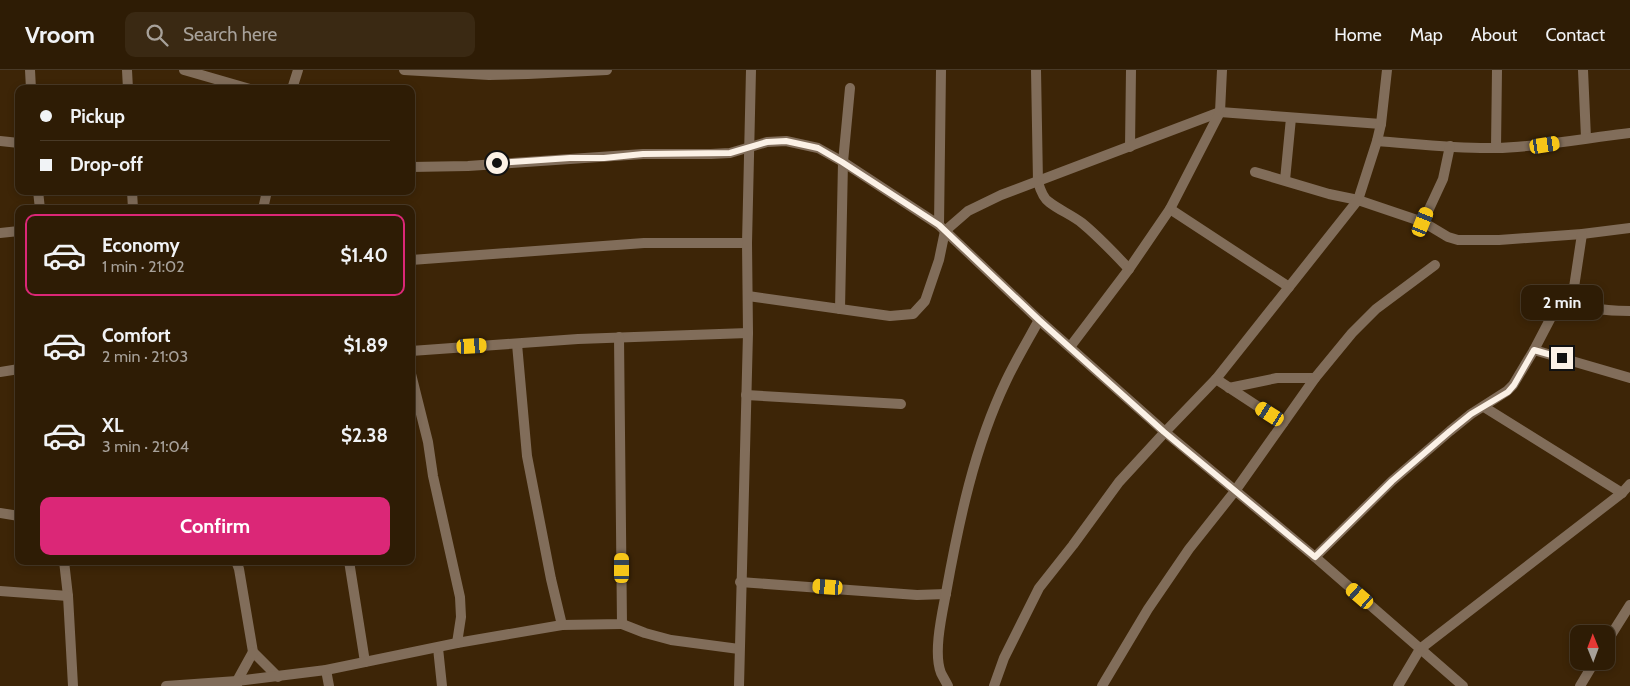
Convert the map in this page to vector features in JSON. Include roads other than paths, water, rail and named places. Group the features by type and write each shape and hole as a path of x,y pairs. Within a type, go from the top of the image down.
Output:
{"street":[{"path":"30,70 31,85"},
{"path":"126,70 128,85"},
{"path":"184,70 195,71 238,85"},
{"path":"293,85 298,70"},
{"path":"404,70 489,75 607,70"},
{"path":"739,686 740,582 748,333 747,242 751,70"},
{"path":"748,296 890,316 913,314 925,301 940,260 942,228 941,70"},
{"path":"1036,70 1038,182 1042,192 1048,202 1082,223 1105,243 1129,269"},
{"path":"1130,147 1131,70"},
{"path":"1070,347 1129,269 1170,209 1220,112 1222,70"},
{"path":"994,686 1004,658 1039,588 1073,546 1119,482 1164,432 1216,379 1358,200 1381,124 1387,70"},
{"path":"1496,148 1497,70"},
{"path":"1583,70 1586,138"},
{"path":"840,310 842,162 850,88"},
{"path":"942,228 978,206 1001,195 1220,112 1381,124"},
{"path":"1286,180 1291,118"},
{"path":"1377,141 1496,148 1545,145 1630,133"},
{"path":"0,141 15,143"},
{"path":"415,167 468,166 643,154 730,153 767,142 786,141 818,148 942,228 1039,320 1164,432 1315,557 1463,686"},
{"path":"1423,222 1443,179 1450,146"},
{"path":"1255,172 1329,194 1358,200 1423,222 1448,237 1458,240 1499,240 1582,234 1630,228"},
{"path":"1170,209 1289,287"},
{"path":"0,233 15,231"},
{"path":"1582,234 1574,298 1588,306 1630,311"},
{"path":"415,260 644,243 747,242"},
{"path":"1102,686 1148,609 1189,549 1235,491 1315,378 1352,333 1376,309 1435,265"},
{"path":"1315,557 1392,481 1471,414 1498,398 1514,385 1557,306"},
{"path":"948,686 940,671 938,644 952,554 973,467 1006,381 1039,320"},
{"path":"415,351 619,337 748,333"},
{"path":"619,337 622,624"},
{"path":"517,344 527,456 562,625"},
{"path":"1534,350 1630,378"},
{"path":"0,372 15,370"},
{"path":"1229,388 1277,378 1315,378"},
{"path":"1216,379 1283,423"},
{"path":"415,390 428,442 433,476 460,597 461,617 458,643"},
{"path":"746,395 901,404"},
{"path":"1484,406 1622,493"},
{"path":"1398,686 1420,648 1622,493 1630,484"},
{"path":"0,513 15,515"},
{"path":"64,565 73,686"},
{"path":"237,684 253,652 238,565"},
{"path":"350,565 365,662"},
{"path":"740,582 916,594 946,594"},
{"path":"0,592 68,596"},
{"path":"1615,629 1630,605"},
{"path":"166,686 237,684 278,676 326,670 458,643 562,625 622,624 645,633 672,640 739,649"},
{"path":"438,648 442,686"},
{"path":"253,652 278,676"},
{"path":"326,670 329,686"},
{"path":"1580,686 1590,670"}]}
